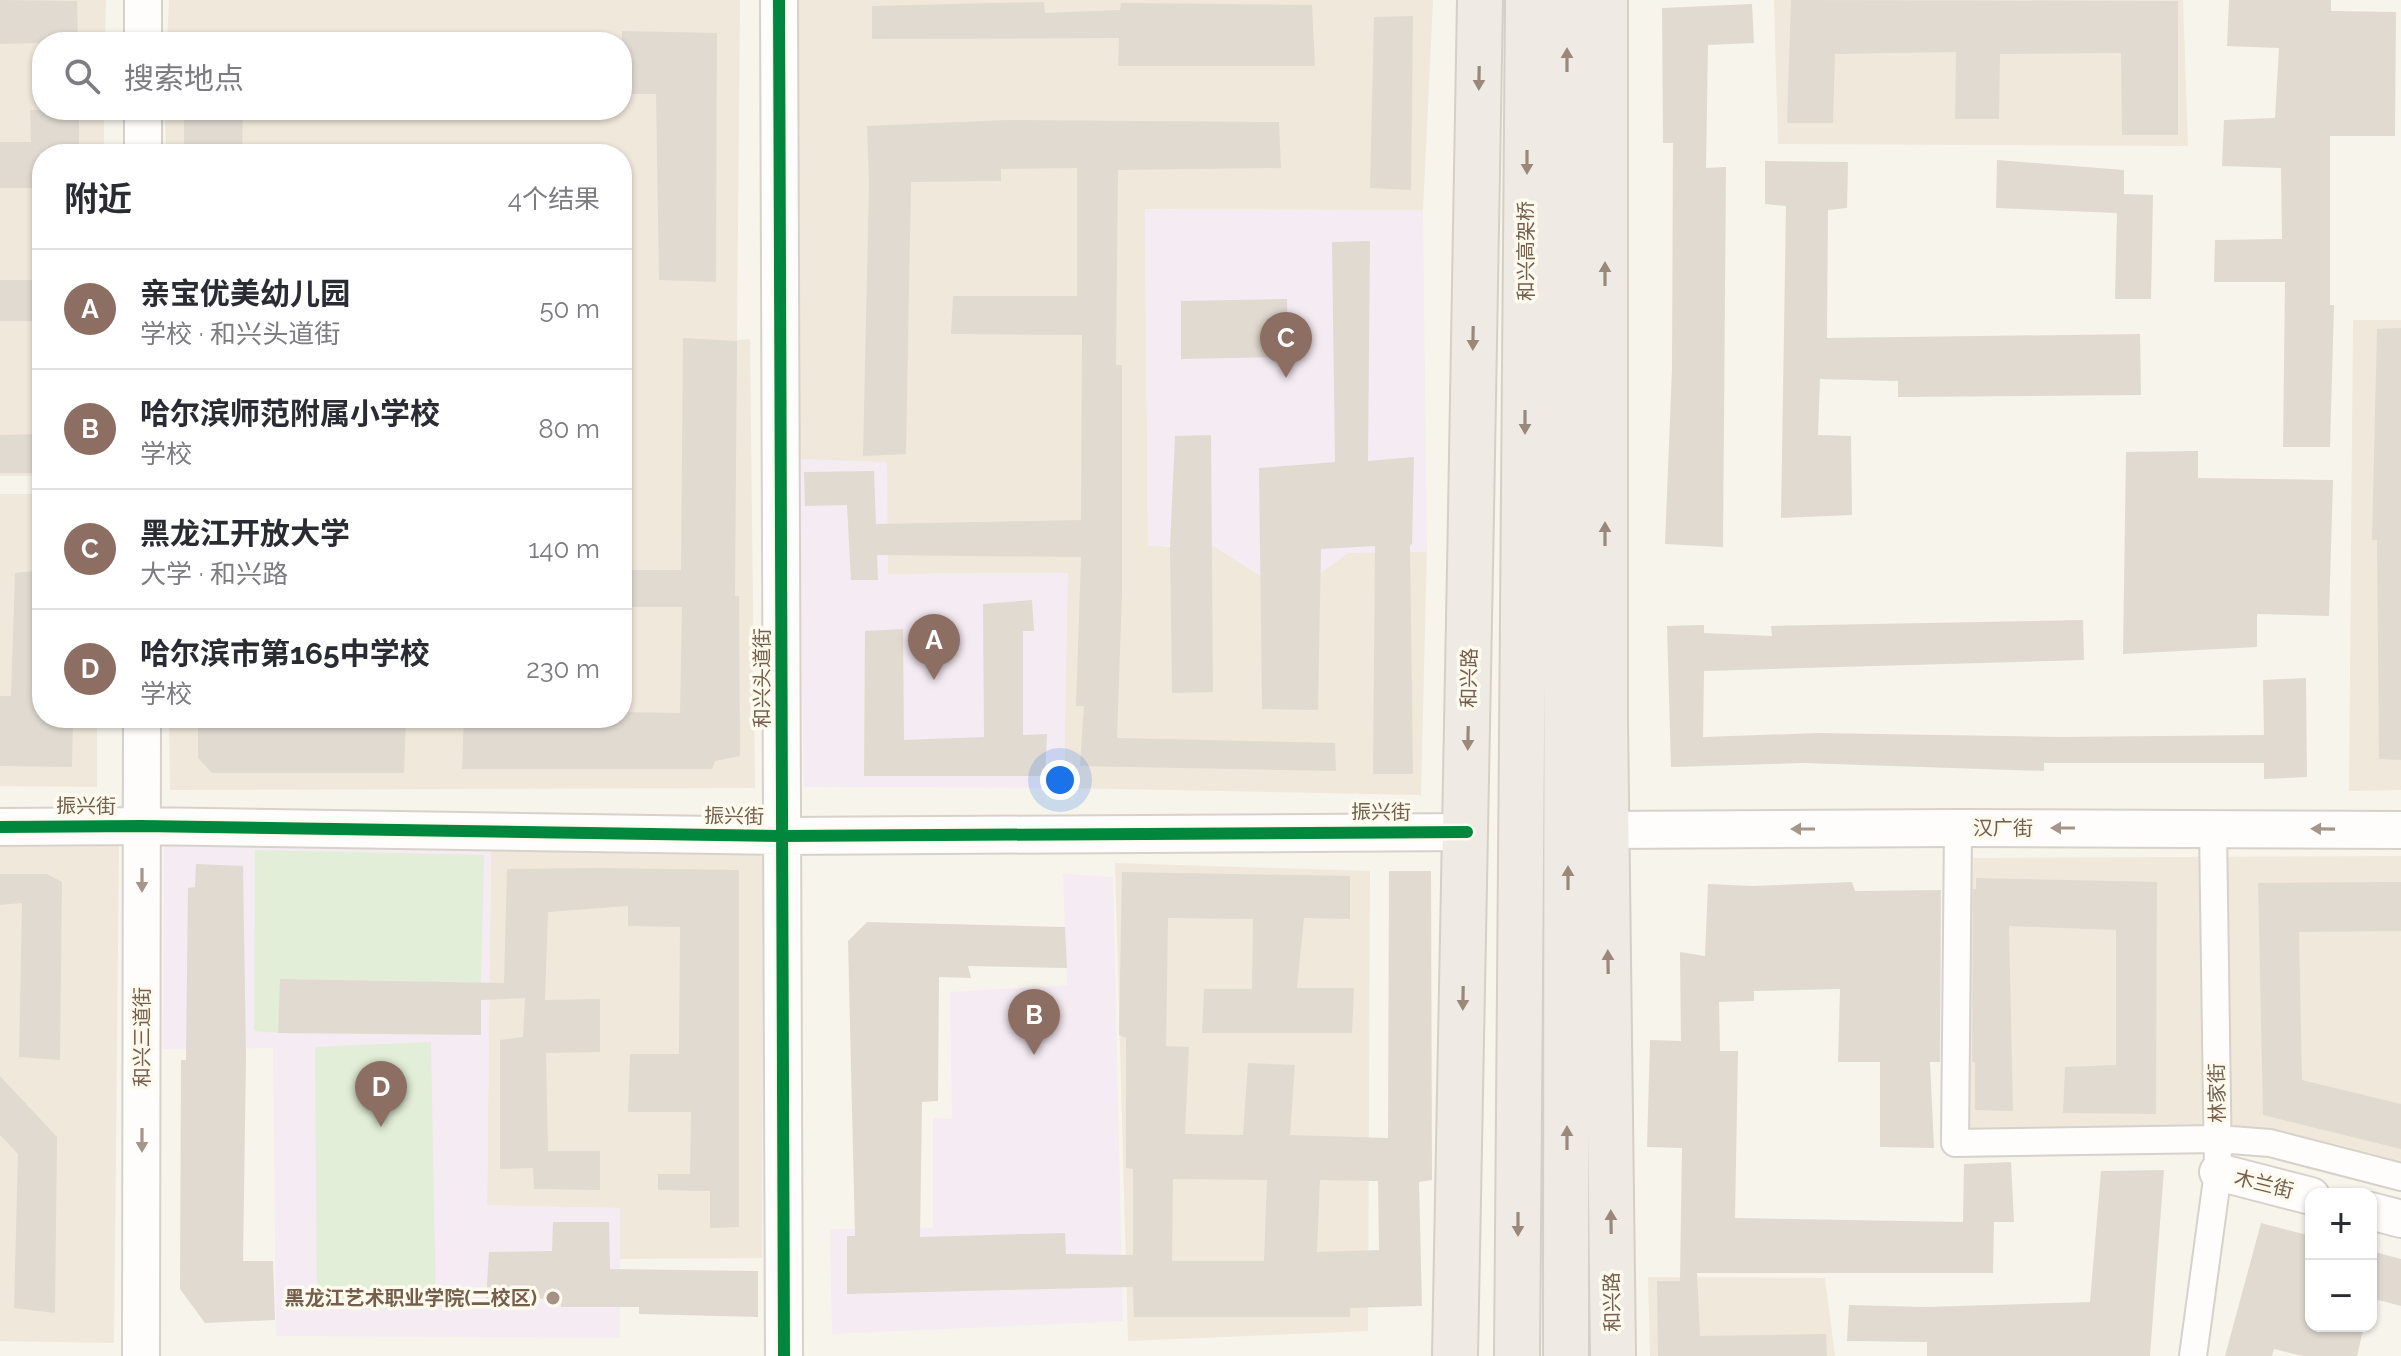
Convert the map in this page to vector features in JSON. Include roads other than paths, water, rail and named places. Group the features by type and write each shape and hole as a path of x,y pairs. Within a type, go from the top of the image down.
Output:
{"highway":[{"name":"和兴路","path":"1455,1356 1480,0"},
{"name":"和兴高架桥","path":"1528,0 1546,502"},
{"name":"和兴高架桥","path":"1546,502 1567,0"},
{"name":"和兴路","path":"1605,0 1605,719 1613,1356"},
{"path":"1471,442 1521,737"},
{"path":"1546,502 1605,719"},
{"path":"1517,1356 1521,737 1546,502"},
{"path":"1546,502 1568,735 1566,1356"}],"street":[{"path":"143,0 143,32"},
{"name":"和兴头道街","path":"779,0 784,1356"},
{"path":"143,120 143,144"},
{"name":"和兴三道街","path":"141,1356 142,728"},
{"name":"振兴街","path":"0,827 142,826 782,836 1467,832"},
{"path":"1958,828 1955,1143 2218,1156 2270,1143 2401,1177"},
{"name":"林家街","path":"2193,1356 2218,1156 2213,828"},
{"name":"汉广街","path":"1606,830 2401,830"},
{"name":"木兰街","path":"2218,1156 2305,1193"},
{"path":"2377,1213 2401,1219"}],"place":[{"name":"黑龙江开放大学","path":"1286,378"},
{"name":"亲宝优美幼儿园","path":"934,680"},
{"name":"哈尔滨师范附属小学校","path":"1034,1055"},
{"name":"哈尔滨市第165中学校","path":"381,1127"},
{"name":"黑龙江艺术职业学院(二校区)","path":"553,1298"}]}
